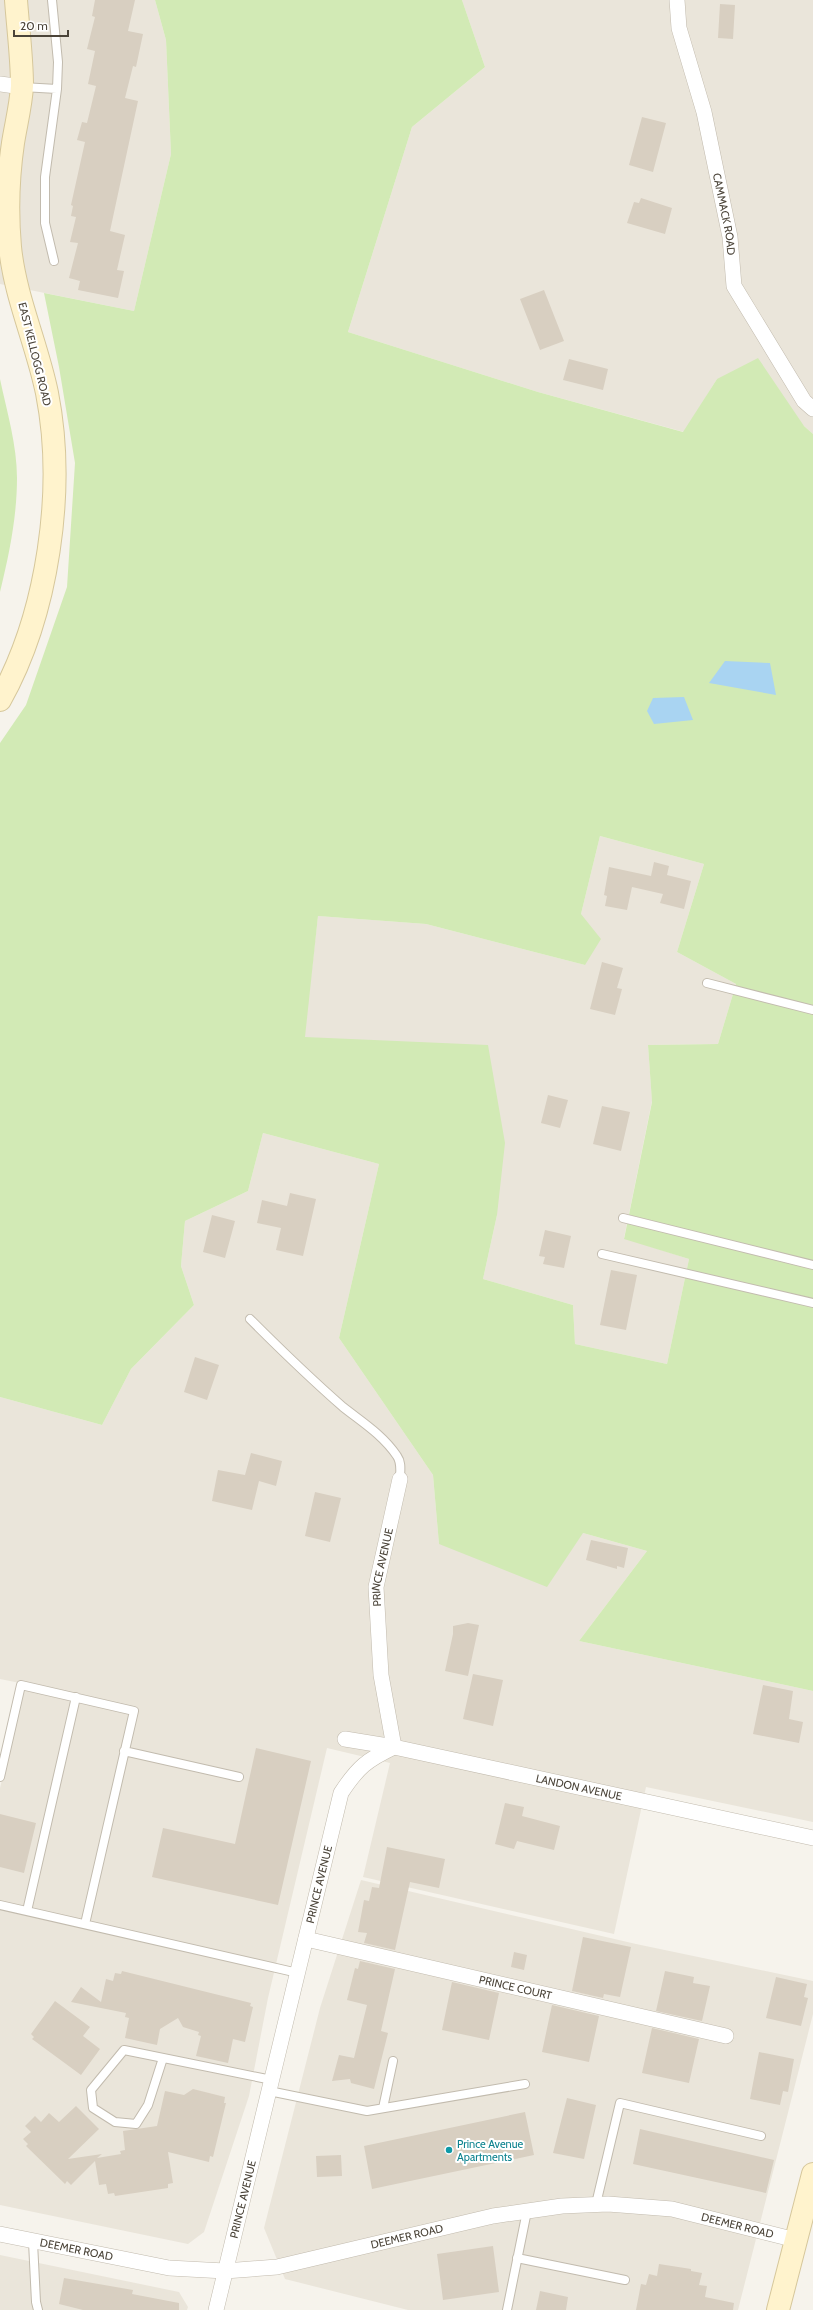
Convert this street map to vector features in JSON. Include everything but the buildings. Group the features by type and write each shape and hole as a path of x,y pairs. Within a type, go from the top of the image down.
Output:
{"street":[{"name":"EAST KELLOGG ROAD","path":"0,700 13,677 32,626 46,574 52,520 54,454 47,394 11,249 8,206 12,146 22,87 16,0"},
{"name":"CAMMACK ROAD","path":"677,0 679,28 704,112 730,237 734,286 804,401 813,409"},
{"path":"0,84 22,87"},
{"name":"PRINCE AVENUE","path":"216,2310 341,1793 352,1775 369,1759 394,1747 382,1675 376,1587 400,1479"},
{"name":"LANDON AVENUE","path":"345,1739 394,1747 813,1838"},
{"name":"PRINCE COURT","path":"306,1940 726,2036"},
{"path":"778,2310 804,2242 813,2174"},
{"name":"DEEMER ROAD","path":"0,2234 33,2242 169,2268 225,2271 276,2267 493,2216 562,2206 596,2204 672,2209 804,2242"}],"lane":[{"path":"52,0 58,62 57,89 45,177 45,223 54,261"},
{"path":"22,87 57,89"},
{"path":"707,983 813,1010"},
{"path":"623,1218 813,1266"},
{"path":"602,1254 813,1303"},
{"path":"250,1319 289,1358 344,1407 381,1436 398,1457 401,1467 400,1479"},
{"path":"0,1777 21,1685 134,1710 85,1924"},
{"path":"27,1912 76,1697"},
{"path":"124,1751 239,1778"},
{"path":"0,1905 298,1973"},
{"path":"163,2058 148,2105 136,2124 115,2122 93,2108 90,2090 124,2050 163,2058 367,2111 525,2084"},
{"path":"383,2108 393,2061"},
{"path":"596,2204 620,2103 761,2136"},
{"path":"507,2310 527,2211"},
{"path":"33,2242 36,2302 38,2310"},
{"path":"517,2258 625,2280"}],"shaded area":[{"path":"0,0 155,0 166,40 171,154 134,311 0,284"},
{"path":"462,0 813,0 813,434 804,426 717,379 684,432 538,392 348,332 412,127 485,67"},
{"path":"600,836 704,864 677,952 736,984 718,1044 648,1045 652,1101 624,1238 689,1259 667,1364 575,1344 573,1305 483,1279 497,1215 304,1037 318,916 426,924 585,965 581,914"},
{"path":"263,1133 379,1164 339,1338 433,1475 439,1544 583,1533 647,1551 579,1641 813,1691 813,1822 646,1787 614,1934 363,1877 390,1763 327,1748 268,1998 249,2096 204,2232 188,2244 0,2205 0,1788 25,1684 0,1679 0,1397 102,1425 131,1369 194,1305 181,1266 185,1221 248,1191"},
{"path":"361,1880 636,1944 813,1981 813,2014 738,2310 408,2310 285,2279 264,2228 320,2008"},
{"path":"0,2255 179,2292 188,2307 187,2310 0,2310"}],"green space":[{"path":"155,0 462,0 485,67 412,127 348,332 538,392 683,432 717,379 758,358 804,426 813,434 813,1691 579,1641 647,1551 583,1533 547,1587 439,1544 433,1475 339,1338 379,1164 263,1133 248,1191 185,1221 181,1266 194,1305 131,1369 102,1425 0,1397 0,743 26,705 67,587 75,463 59,367 44,293 134,311 171,154 166,40","holes":["600,836 704,864 677,952 736,984 718,1044 648,1045 652,1102 624,1239 689,1259 667,1364 575,1344 573,1305 483,1279 497,1215 505,1143 488,1045 305,1037 318,916 426,924 585,965 601,939 581,914"]},
{"path":"0,379 17,466 17,493 12,536 0,592"}],"water":[{"path":"725,661 770,663 776,695 709,683"},
{"path":"684,697 693,720 654,724 647,711 653,698"}],"place":[{"name":"Prince Avenue Apartments","path":"449,2150"}]}
